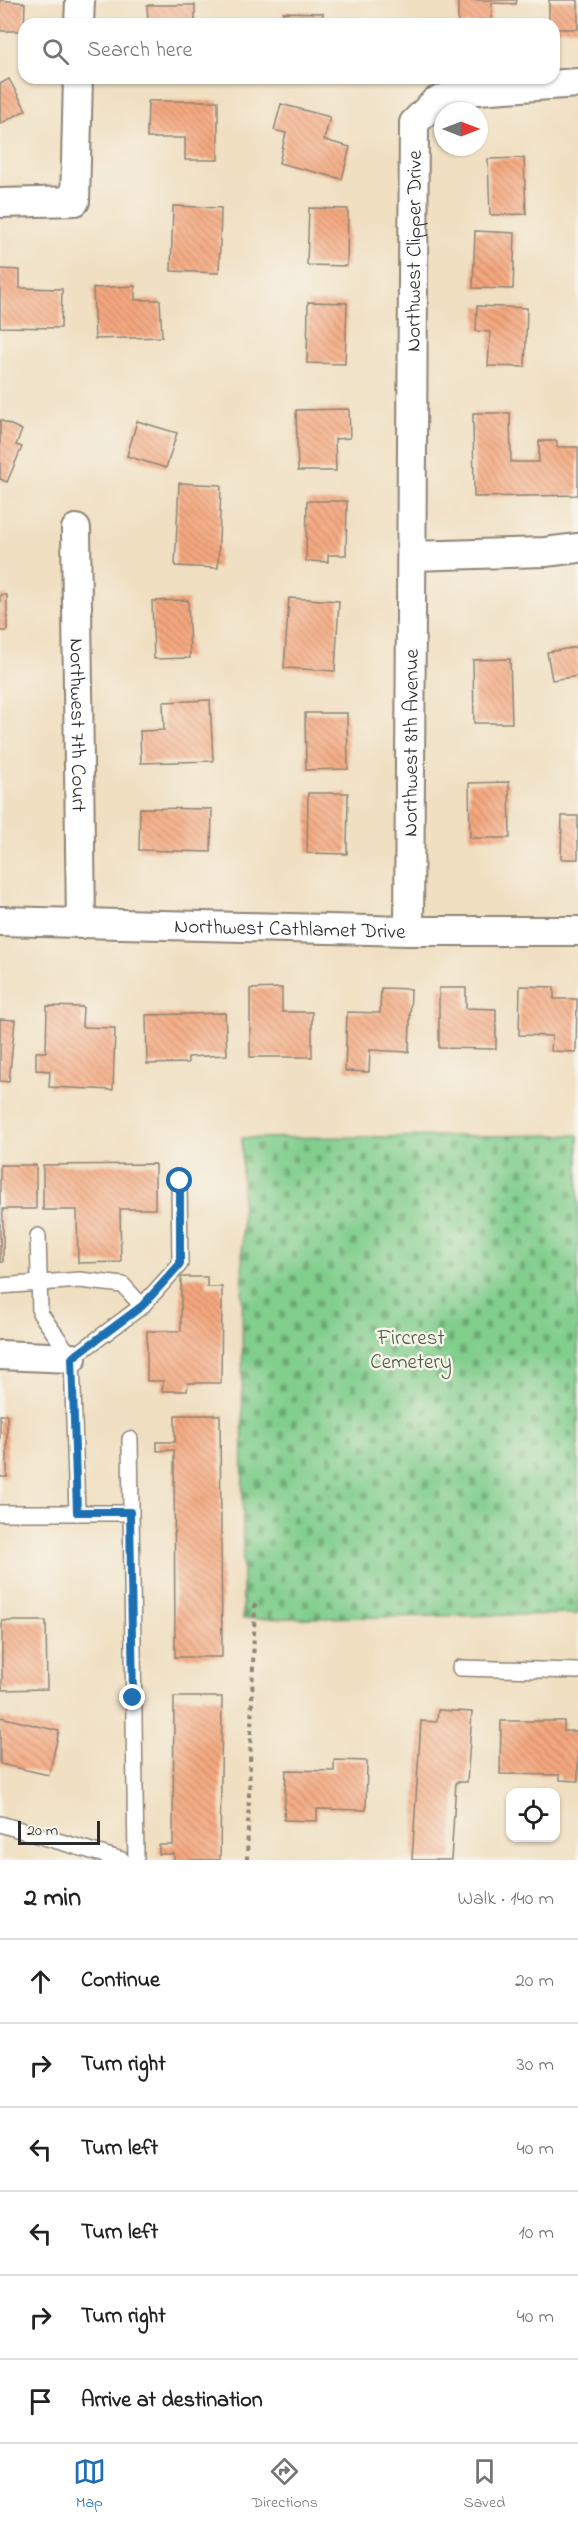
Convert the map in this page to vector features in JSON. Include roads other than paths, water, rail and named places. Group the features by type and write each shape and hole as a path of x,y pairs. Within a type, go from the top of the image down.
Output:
{"street":[{"path":"79,18 80,0"},
{"name":"Northwest Clipper Drive","path":"412,556 414,123 435,102 464,91 578,83"},
{"path":"0,203 75,201 78,84"},
{"name":"Northwest 7th Court","path":"76,529 81,924"},
{"path":"412,556 545,552 578,548"},
{"name":"Northwest 8th Avenue","path":"409,931 412,556"},
{"name":"Northwest Cathlamet Drive","path":"0,921 409,931 578,931"},
{"path":"0,1355 72,1358"}],"lane":[{"path":"72,1358 142,1306 180,1264 180,1181"},
{"path":"38,1236 40,1313 72,1358 77,1512"},
{"path":"0,1286 81,1280 123,1285 142,1306"},
{"path":"130,1438 136,1860"},
{"path":"0,1512 130,1512"},
{"path":"460,1668 578,1671"},
{"path":"0,1824 122,1860"}],"park label":[{"name":"Fircrest Cemetery","path":"411,1349"}]}
